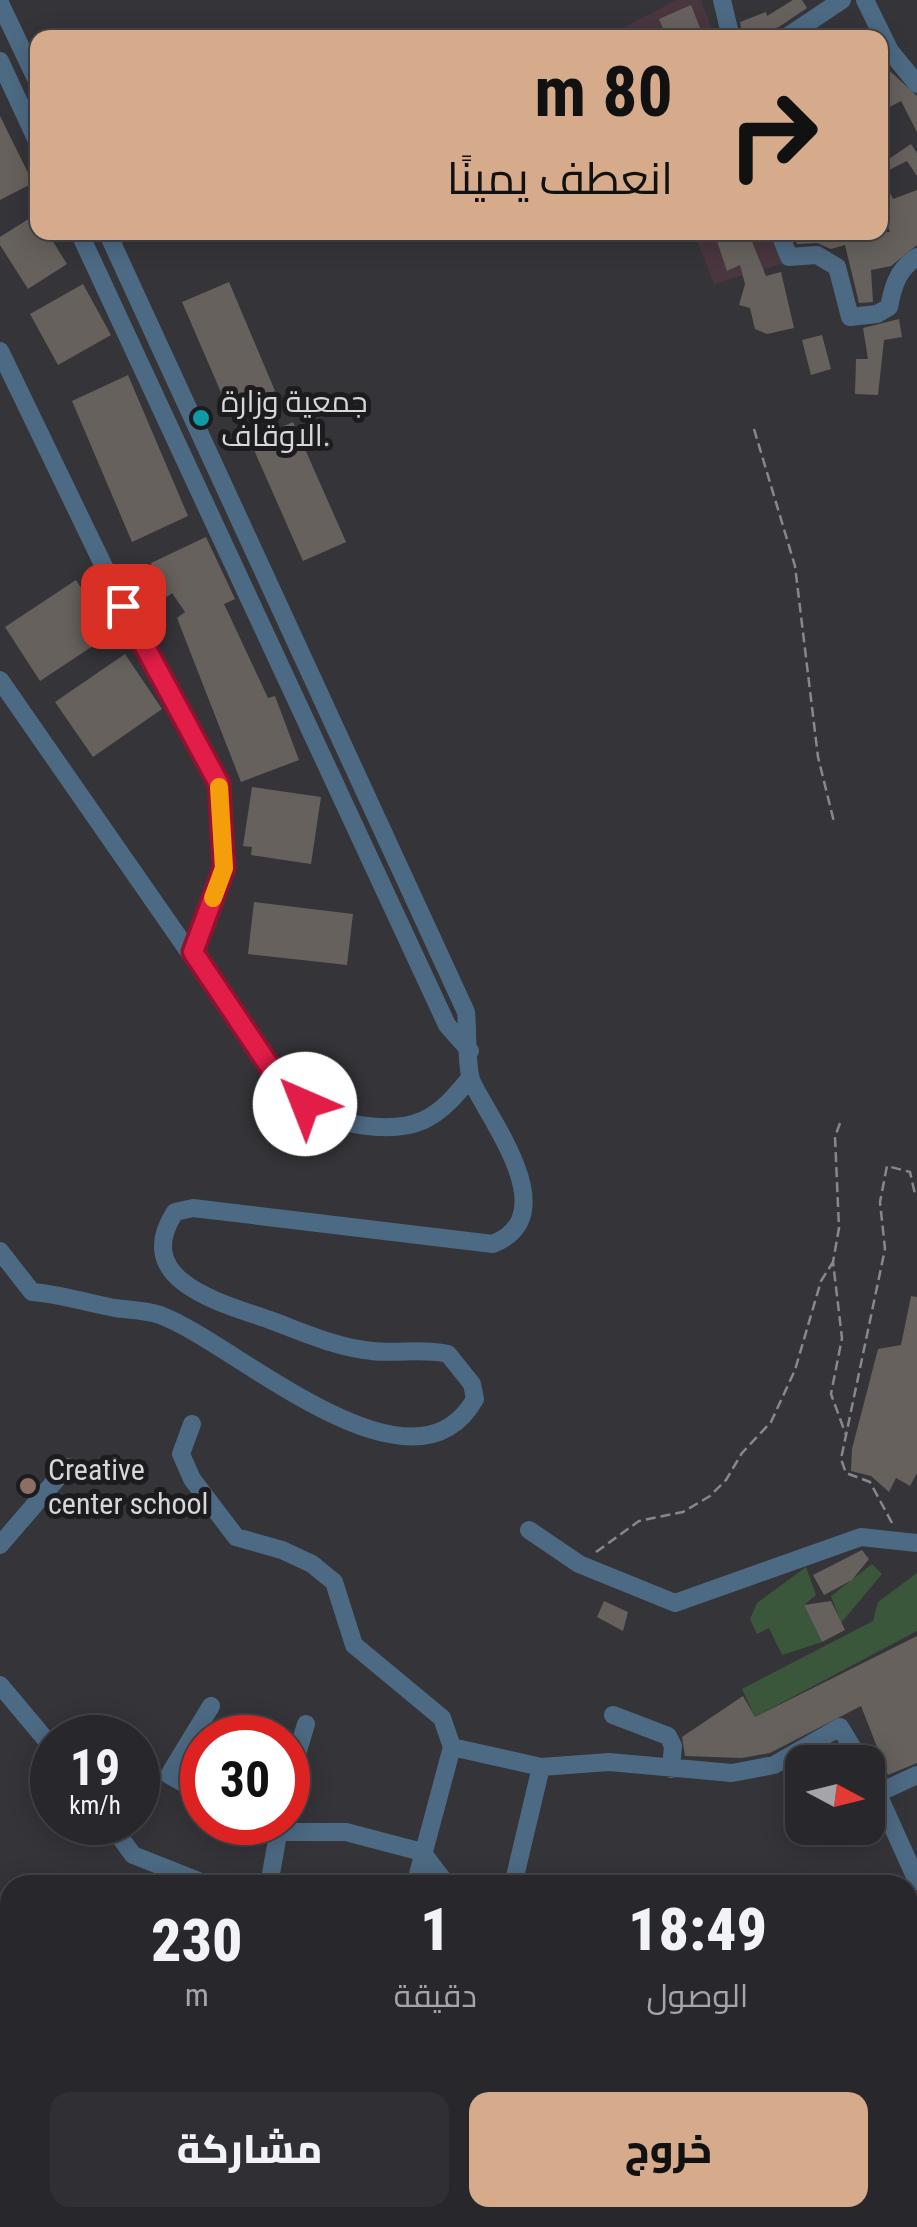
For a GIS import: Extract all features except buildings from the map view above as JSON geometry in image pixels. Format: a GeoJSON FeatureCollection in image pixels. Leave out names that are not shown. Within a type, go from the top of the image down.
{"type":"FeatureCollection","features":[{"type":"Feature","properties":{"kind":"street"},"geometry":{"type":"LineString","coordinates":[[722,0],[729,30]]}},
{"type":"Feature","properties":{"kind":"street"},"geometry":{"type":"LineString","coordinates":[[798,30],[842,0]]}},
{"type":"Feature","properties":{"kind":"street"},"geometry":{"type":"LineString","coordinates":[[865,0],[876,30]]}},
{"type":"Feature","properties":{"kind":"street"},"geometry":{"type":"LineString","coordinates":[[0,3],[30,67]]}},
{"type":"Feature","properties":{"kind":"street"},"geometry":{"type":"LineString","coordinates":[[888,57],[917,84]]}},
{"type":"Feature","properties":{"kind":"street"},"geometry":{"type":"LineString","coordinates":[[0,61],[30,126]]}},
{"type":"Feature","properties":{"kind":"street"},"geometry":{"type":"LineString","coordinates":[[83,240],[447,1025],[471,1051]]}},
{"type":"Feature","properties":{"kind":"street"},"geometry":{"type":"LineString","coordinates":[[0,1251],[32,1292],[160,1315],[373,1434],[434,1433],[464,1418],[475,1398],[472,1384],[448,1354],[342,1346],[206,1297],[184,1284],[162,1250],[166,1226],[175,1212],[193,1208],[493,1244],[513,1236],[522,1220],[523,1194],[501,1126],[470,1078],[466,1012],[111,240]]}},
{"type":"Feature","properties":{"kind":"street"},"geometry":{"type":"LineString","coordinates":[[783,240],[789,258],[816,255],[837,267],[844,301],[850,316],[856,318],[890,307],[894,284],[917,258]]}},
{"type":"Feature","properties":{"kind":"street"},"geometry":{"type":"LineString","coordinates":[[0,351],[123,606],[219,784],[224,868],[193,952]]}},
{"type":"Feature","properties":{"kind":"street"},"geometry":{"type":"LineString","coordinates":[[0,680],[272,1070],[305,1104],[342,1122],[393,1125],[423,1120],[451,1101],[470,1078]]}},
{"type":"Feature","properties":{"kind":"street"},"geometry":{"type":"LineString","coordinates":[[192,1424],[182,1454],[192,1478],[230,1531],[257,1547],[282,1550],[312,1564],[334,1582],[354,1645],[442,1718],[452,1746],[417,1875]]}},
{"type":"Feature","properties":{"kind":"street"},"geometry":{"type":"LineString","coordinates":[[2,1538],[67,1467]]}},
{"type":"Feature","properties":{"kind":"street"},"geometry":{"type":"LineString","coordinates":[[530,1530],[579,1564],[675,1604],[861,1537],[914,1542]]}},
{"type":"Feature","properties":{"kind":"street"},"geometry":{"type":"LineString","coordinates":[[0,1686],[30,1721]]}},
{"type":"Feature","properties":{"kind":"street"},"geometry":{"type":"LineString","coordinates":[[207,1715],[212,1706]]}},
{"type":"Feature","properties":{"kind":"street"},"geometry":{"type":"LineString","coordinates":[[613,1715],[668,1736],[672,1742],[670,1769]]}},
{"type":"Feature","properties":{"kind":"street"},"geometry":{"type":"LineString","coordinates":[[809,1745],[840,1727],[851,1745]]}},
{"type":"Feature","properties":{"kind":"street"},"geometry":{"type":"LineString","coordinates":[[452,1746],[541,1767],[609,1762],[732,1773],[774,1765],[785,1759]]}},
{"type":"Feature","properties":{"kind":"street"},"geometry":{"type":"LineString","coordinates":[[180,1759],[170,1775],[180,1780]]}},
{"type":"Feature","properties":{"kind":"street"},"geometry":{"type":"LineString","coordinates":[[515,1875],[541,1767]]}},
{"type":"Feature","properties":{"kind":"street"},"geometry":{"type":"LineString","coordinates":[[885,1790],[917,1774]]}},
{"type":"Feature","properties":{"kind":"street"},"geometry":{"type":"LineString","coordinates":[[885,1804],[915,1875]]}},
{"type":"Feature","properties":{"kind":"street"},"geometry":{"type":"LineString","coordinates":[[310,1829],[346,1832],[422,1852],[439,1875]]}},
{"type":"Feature","properties":{"kind":"street"},"geometry":{"type":"LineString","coordinates":[[126,1845],[133,1855],[184,1875]]}},
{"type":"Feature","properties":{"kind":"street"},"geometry":{"type":"LineString","coordinates":[[272,1875],[276,1845]]}},
{"type":"Feature","properties":{"kind":"path"},"geometry":{"type":"LineString","coordinates":[[754,428],[796,566],[818,758],[834,822]]}},
{"type":"Feature","properties":{"kind":"path"},"geometry":{"type":"LineString","coordinates":[[840,1123],[835,1137],[839,1228],[833,1262],[842,1338],[831,1394],[847,1437]]}},
{"type":"Feature","properties":{"kind":"path"},"geometry":{"type":"LineString","coordinates":[[914,1542],[886,1517],[870,1482],[846,1473],[841,1459],[858,1393],[865,1331],[885,1249],[880,1202],[887,1166],[910,1172],[915,1194]]}},
{"type":"Feature","properties":{"kind":"path"},"geometry":{"type":"LineString","coordinates":[[579,1564],[639,1521],[683,1512],[710,1496],[726,1480],[742,1453],[770,1422],[796,1370],[820,1280],[833,1262]]}},
{"type":"Feature","properties":{"kind":"shaded area"},"geometry":{"type":"Polygon","coordinates":[[[676,0],[701,0],[712,30],[620,30],[676,0]]]}},
{"type":"Feature","properties":{"kind":"shaded area"},"geometry":{"type":"Polygon","coordinates":[[[697,240],[774,240],[782,264],[714,284],[697,240]]]}},
{"type":"Feature","properties":{"kind":"green space"},"geometry":{"type":"Polygon","coordinates":[[[872,1564],[882,1574],[841,1623],[831,1596],[872,1564]]]}},
{"type":"Feature","properties":{"kind":"green space"},"geometry":{"type":"Polygon","coordinates":[[[806,1567],[816,1595],[804,1605],[822,1642],[782,1655],[769,1628],[757,1634],[750,1619],[757,1603],[806,1567]]]}},
{"type":"Feature","properties":{"kind":"green space"},"geometry":{"type":"Polygon","coordinates":[[[917,1573],[917,1631],[755,1717],[742,1689],[873,1621],[878,1602],[917,1573]]]}},
{"type":"Feature","properties":{"kind":"slow traffic"},"geometry":{"type":"LineString","coordinates":[[213,898],[224,868],[219,787]]}},
{"type":"Feature","properties":{"kind":"place","name":"جمعية وزارة الاوقاف."},"geometry":{"type":"Point","coordinates":[201,418]}},
{"type":"Feature","properties":{"kind":"place","name":"Creative center school"},"geometry":{"type":"Point","coordinates":[28,1486]}},
{"type":"Feature","properties":{"kind":"route"},"geometry":{"type":"LineString","coordinates":[[123,606],[219,784],[224,868],[193,952],[272,1070],[305,1104]]}}]}
